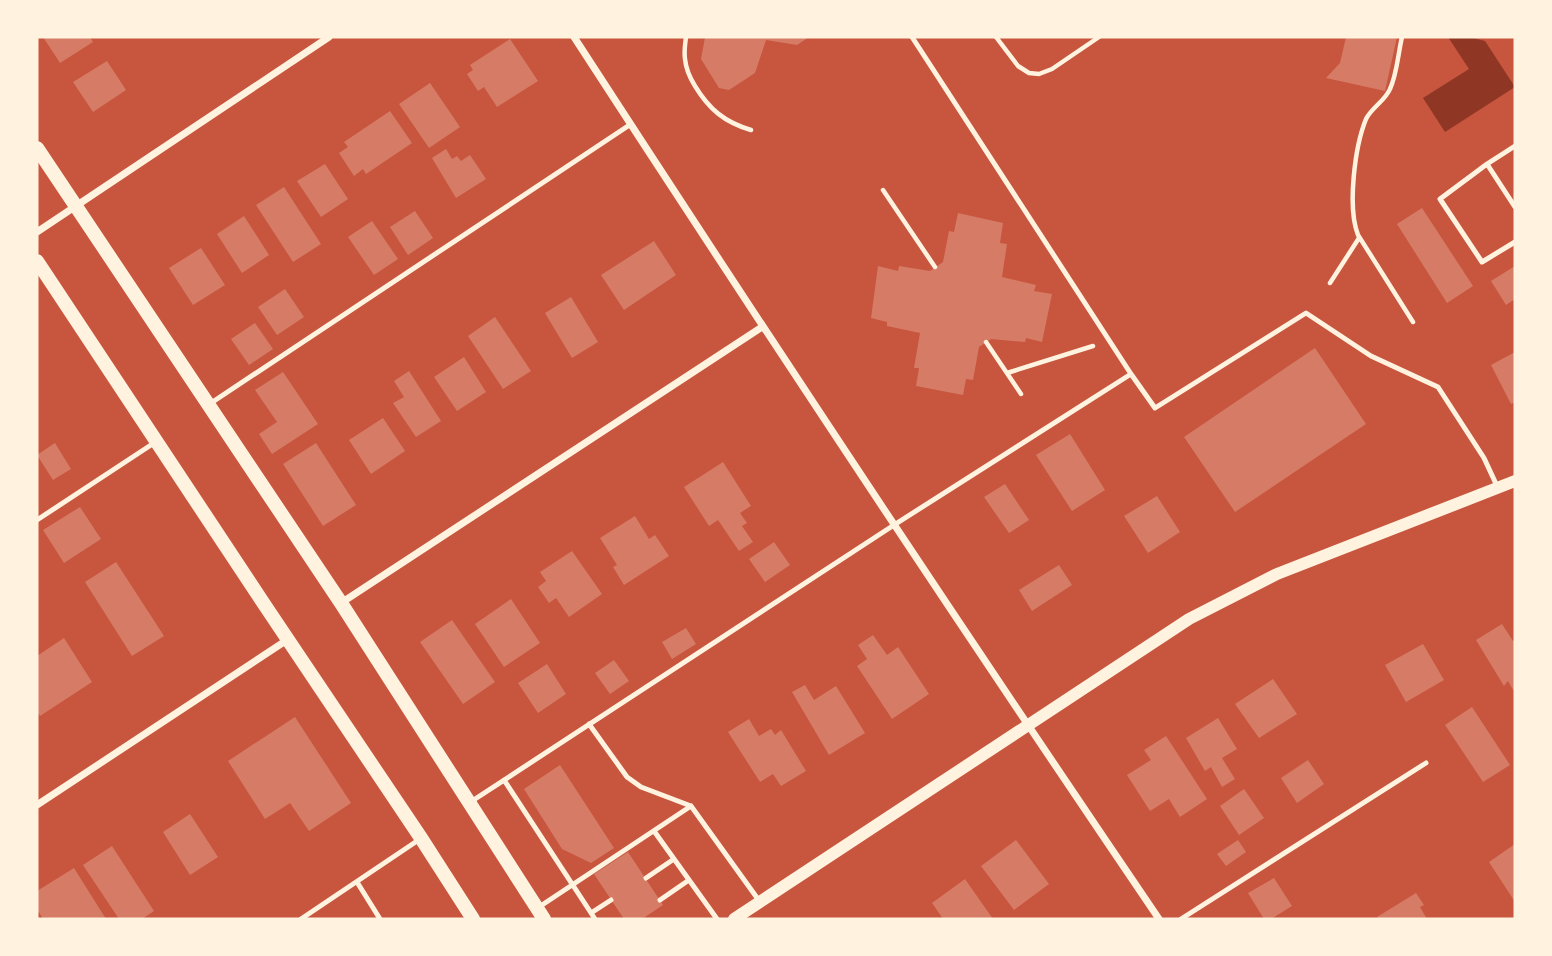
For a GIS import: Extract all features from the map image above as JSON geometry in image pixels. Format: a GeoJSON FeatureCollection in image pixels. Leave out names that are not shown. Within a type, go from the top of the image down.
{"type":"FeatureCollection","features":[{"type":"Feature","properties":{"kind":"main road"},"geometry":{"type":"LineString","coordinates":[[37,148],[341,603],[541,914]]}},
{"type":"Feature","properties":{"kind":"main road"},"geometry":{"type":"LineString","coordinates":[[37,261],[473,919]]}},
{"type":"Feature","properties":{"kind":"street"},"geometry":{"type":"LineString","coordinates":[[37,232],[329,37]]}},
{"type":"Feature","properties":{"kind":"street"},"geometry":{"type":"LineString","coordinates":[[575,37],[762,327],[1027,726],[1159,919]]}},
{"type":"Feature","properties":{"kind":"street"},"geometry":{"type":"LineString","coordinates":[[341,603],[762,327]]}},
{"type":"Feature","properties":{"kind":"street"},"geometry":{"type":"LineString","coordinates":[[734,919],[1189,619],[1277,574],[1497,488],[1514,485]]}},
{"type":"Feature","properties":{"kind":"street"},"geometry":{"type":"LineString","coordinates":[[37,805],[287,640]]}},
{"type":"Feature","properties":{"kind":"lane"},"geometry":{"type":"LineString","coordinates":[[912,37],[1155,408],[1306,313],[1371,356],[1438,387],[1483,458],[1497,488]]}},
{"type":"Feature","properties":{"kind":"lane"},"geometry":{"type":"LineString","coordinates":[[209,405],[631,124]]}},
{"type":"Feature","properties":{"kind":"lane"},"geometry":{"type":"LineString","coordinates":[[1515,146],[1440,199],[1482,262],[1515,242]]}},
{"type":"Feature","properties":{"kind":"lane"},"geometry":{"type":"LineString","coordinates":[[1487,164],[1515,207]]}},
{"type":"Feature","properties":{"kind":"lane"},"geometry":{"type":"LineString","coordinates":[[470,803],[894,525],[1131,374]]}},
{"type":"Feature","properties":{"kind":"lane"},"geometry":{"type":"LineString","coordinates":[[37,520],[156,442]]}},
{"type":"Feature","properties":{"kind":"lane"},"geometry":{"type":"LineString","coordinates":[[589,724],[627,777],[641,787],[691,806],[760,902]]}},
{"type":"Feature","properties":{"kind":"lane"},"geometry":{"type":"LineString","coordinates":[[1181,919],[1426,763]]}},
{"type":"Feature","properties":{"kind":"lane"},"geometry":{"type":"LineString","coordinates":[[504,780],[593,916],[611,900]]}},
{"type":"Feature","properties":{"kind":"lane"},"geometry":{"type":"LineString","coordinates":[[541,914],[572,884],[691,806]]}},
{"type":"Feature","properties":{"kind":"lane"},"geometry":{"type":"LineString","coordinates":[[654,831],[717,919]]}},
{"type":"Feature","properties":{"kind":"lane"},"geometry":{"type":"LineString","coordinates":[[301,919],[421,838]]}},
{"type":"Feature","properties":{"kind":"lane"},"geometry":{"type":"LineString","coordinates":[[646,878],[674,859]]}},
{"type":"Feature","properties":{"kind":"lane"},"geometry":{"type":"LineString","coordinates":[[660,900],[690,880]]}},
{"type":"Feature","properties":{"kind":"lane"},"geometry":{"type":"LineString","coordinates":[[357,882],[380,919]]}},
{"type":"Feature","properties":{"kind":"path"},"geometry":{"type":"LineString","coordinates":[[686,37],[686,65],[701,96],[722,118],[751,130]]}},
{"type":"Feature","properties":{"kind":"path"},"geometry":{"type":"LineString","coordinates":[[996,37],[1017,66],[1028,73],[1039,74],[1052,69],[1099,37]]}},
{"type":"Feature","properties":{"kind":"path"},"geometry":{"type":"LineString","coordinates":[[1402,37],[1392,84],[1366,120],[1357,153],[1352,198],[1359,238],[1413,322]]}},
{"type":"Feature","properties":{"kind":"path"},"geometry":{"type":"LineString","coordinates":[[883,190],[935,267]]}},
{"type":"Feature","properties":{"kind":"path"},"geometry":{"type":"LineString","coordinates":[[1330,283],[1359,238]]}},
{"type":"Feature","properties":{"kind":"path"},"geometry":{"type":"LineString","coordinates":[[986,342],[1021,394]]}},
{"type":"Feature","properties":{"kind":"path"},"geometry":{"type":"LineString","coordinates":[[1007,373],[1097,344]]}},
{"type":"Feature","properties":{"kind":"shaded area"},"geometry":{"type":"Polygon","coordinates":[[[1448,37],[1470,37],[1485,41],[1515,87],[1445,132],[1423,98],[1469,69],[1448,37]]]}},
{"type":"Feature","properties":{"kind":"building"},"geometry":{"type":"Polygon","coordinates":[[[43,37],[90,37],[93,42],[60,63],[43,37]]]}},
{"type":"Feature","properties":{"kind":"building"},"geometry":{"type":"Polygon","coordinates":[[[705,37],[809,37],[797,45],[766,40],[755,73],[729,90],[719,88],[701,59],[705,37]]]}},
{"type":"Feature","properties":{"kind":"building"},"geometry":{"type":"Polygon","coordinates":[[[1346,37],[1397,37],[1385,91],[1326,78],[1340,63],[1346,37]]]}},
{"type":"Feature","properties":{"kind":"building"},"geometry":{"type":"Polygon","coordinates":[[[510,39],[538,81],[497,107],[484,87],[478,91],[467,74],[473,70],[470,65],[510,39]]]}},
{"type":"Feature","properties":{"kind":"building"},"geometry":{"type":"Polygon","coordinates":[[[107,61],[126,90],[93,112],[73,82],[107,61]]]}},
{"type":"Feature","properties":{"kind":"building"},"geometry":{"type":"Polygon","coordinates":[[[430,83],[460,127],[429,148],[399,104],[430,83]]]}},
{"type":"Feature","properties":{"kind":"building"},"geometry":{"type":"Polygon","coordinates":[[[390,111],[412,143],[366,174],[363,169],[354,176],[339,153],[348,147],[344,142],[390,111]]]}},
{"type":"Feature","properties":{"kind":"building"},"geometry":{"type":"Polygon","coordinates":[[[446,149],[452,159],[457,156],[461,161],[470,155],[486,179],[456,198],[432,158],[446,149]]]}},
{"type":"Feature","properties":{"kind":"building"},"geometry":{"type":"Polygon","coordinates":[[[325,164],[348,199],[321,217],[297,181],[325,164]]]}},
{"type":"Feature","properties":{"kind":"building"},"geometry":{"type":"Polygon","coordinates":[[[284,187],[321,244],[293,262],[256,205],[284,187]]]}},
{"type":"Feature","properties":{"kind":"building"},"geometry":{"type":"Polygon","coordinates":[[[1422,208],[1473,286],[1447,303],[1397,224],[1422,208]]]}},
{"type":"Feature","properties":{"kind":"building"},"geometry":{"type":"Polygon","coordinates":[[[415,211],[433,238],[408,255],[390,227],[415,211]]]}},
{"type":"Feature","properties":{"kind":"building"},"geometry":{"type":"Polygon","coordinates":[[[958,213],[1003,223],[1000,243],[1007,244],[1002,277],[1036,285],[1034,291],[1052,294],[1042,342],[1026,338],[1025,342],[991,339],[979,347],[973,380],[966,379],[963,395],[916,386],[919,368],[914,368],[920,333],[887,326],[887,322],[871,318],[878,266],[898,271],[899,266],[930,271],[943,262],[949,231],[954,232],[958,213]]]}},
{"type":"Feature","properties":{"kind":"building"},"geometry":{"type":"Polygon","coordinates":[[[244,216],[269,255],[242,273],[217,234],[244,216]]]}},
{"type":"Feature","properties":{"kind":"building"},"geometry":{"type":"Polygon","coordinates":[[[372,221],[398,259],[374,275],[348,237],[372,221]]]}},
{"type":"Feature","properties":{"kind":"building"},"geometry":{"type":"Polygon","coordinates":[[[654,241],[676,275],[624,310],[601,275],[654,241]]]}},
{"type":"Feature","properties":{"kind":"building"},"geometry":{"type":"Polygon","coordinates":[[[201,248],[225,285],[193,305],[169,268],[201,248]]]}},
{"type":"Feature","properties":{"kind":"building"},"geometry":{"type":"Polygon","coordinates":[[[1515,266],[1515,299],[1506,305],[1491,281],[1515,266]]]}},
{"type":"Feature","properties":{"kind":"building"},"geometry":{"type":"Polygon","coordinates":[[[285,289],[304,317],[277,335],[258,307],[285,289]]]}},
{"type":"Feature","properties":{"kind":"building"},"geometry":{"type":"Polygon","coordinates":[[[571,297],[598,342],[572,358],[545,313],[571,297]]]}},
{"type":"Feature","properties":{"kind":"building"},"geometry":{"type":"Polygon","coordinates":[[[495,317],[531,371],[503,389],[468,336],[495,317]]]}},
{"type":"Feature","properties":{"kind":"building"},"geometry":{"type":"Polygon","coordinates":[[[255,323],[273,349],[249,365],[231,339],[255,323]]]}},
{"type":"Feature","properties":{"kind":"building"},"geometry":{"type":"Polygon","coordinates":[[[1315,348],[1366,424],[1235,512],[1184,437],[1315,348]]]}},
{"type":"Feature","properties":{"kind":"building"},"geometry":{"type":"Polygon","coordinates":[[[1515,352],[1515,402],[1511,404],[1491,365],[1515,352]]]}},
{"type":"Feature","properties":{"kind":"building"},"geometry":{"type":"Polygon","coordinates":[[[464,357],[486,392],[457,411],[434,377],[464,357]]]}},
{"type":"Feature","properties":{"kind":"building"},"geometry":{"type":"Polygon","coordinates":[[[409,371],[441,421],[416,437],[393,403],[404,397],[394,381],[409,371]]]}},
{"type":"Feature","properties":{"kind":"building"},"geometry":{"type":"Polygon","coordinates":[[[283,372],[318,424],[272,454],[259,434],[277,422],[255,390],[283,372]]]}},
{"type":"Feature","properties":{"kind":"building"},"geometry":{"type":"Polygon","coordinates":[[[383,418],[405,451],[371,474],[349,440],[383,418]]]}},
{"type":"Feature","properties":{"kind":"building"},"geometry":{"type":"Polygon","coordinates":[[[1070,434],[1105,490],[1072,511],[1036,455],[1070,434]]]}},
{"type":"Feature","properties":{"kind":"building"},"geometry":{"type":"Polygon","coordinates":[[[55,443],[71,469],[53,480],[37,455],[55,443]]]}},
{"type":"Feature","properties":{"kind":"building"},"geometry":{"type":"Polygon","coordinates":[[[316,443],[356,505],[323,526],[283,464],[316,443]]]}},
{"type":"Feature","properties":{"kind":"building"},"geometry":{"type":"Polygon","coordinates":[[[723,462],[751,506],[740,513],[747,523],[742,526],[753,542],[739,551],[718,520],[709,526],[684,487],[723,462]]]}},
{"type":"Feature","properties":{"kind":"building"},"geometry":{"type":"Polygon","coordinates":[[[1005,484],[1029,520],[1009,533],[984,497],[1005,484]]]}},
{"type":"Feature","properties":{"kind":"building"},"geometry":{"type":"Polygon","coordinates":[[[1157,496],[1180,532],[1148,553],[1124,516],[1157,496]]]}},
{"type":"Feature","properties":{"kind":"building"},"geometry":{"type":"Polygon","coordinates":[[[80,507],[101,539],[64,563],[43,530],[80,507]]]}},
{"type":"Feature","properties":{"kind":"building"},"geometry":{"type":"Polygon","coordinates":[[[635,516],[649,539],[655,535],[669,556],[624,585],[613,567],[617,565],[600,538],[635,516]]]}},
{"type":"Feature","properties":{"kind":"building"},"geometry":{"type":"Polygon","coordinates":[[[774,542],[790,565],[765,582],[749,559],[774,542]]]}},
{"type":"Feature","properties":{"kind":"building"},"geometry":{"type":"Polygon","coordinates":[[[572,551],[602,594],[569,617],[556,598],[549,603],[538,587],[546,581],[540,572],[572,551]]]}},
{"type":"Feature","properties":{"kind":"building"},"geometry":{"type":"Polygon","coordinates":[[[116,562],[164,636],[132,656],[85,582],[116,562]]]}},
{"type":"Feature","properties":{"kind":"building"},"geometry":{"type":"Polygon","coordinates":[[[1059,565],[1072,585],[1032,611],[1019,590],[1059,565]]]}},
{"type":"Feature","properties":{"kind":"building"},"geometry":{"type":"Polygon","coordinates":[[[511,599],[540,643],[504,667],[475,624],[511,599]]]}},
{"type":"Feature","properties":{"kind":"building"},"geometry":{"type":"Polygon","coordinates":[[[452,620],[495,682],[463,704],[420,642],[452,620]]]}},
{"type":"Feature","properties":{"kind":"building"},"geometry":{"type":"Polygon","coordinates":[[[1502,624],[1513,641],[1515,640],[1515,693],[1508,681],[1504,686],[1476,640],[1502,624]]]}},
{"type":"Feature","properties":{"kind":"building"},"geometry":{"type":"Polygon","coordinates":[[[686,628],[696,644],[672,659],[662,642],[686,628]]]}},
{"type":"Feature","properties":{"kind":"building"},"geometry":{"type":"Polygon","coordinates":[[[873,635],[887,655],[898,647],[929,694],[892,719],[857,666],[867,659],[858,645],[873,635]]]}},
{"type":"Feature","properties":{"kind":"building"},"geometry":{"type":"Polygon","coordinates":[[[64,638],[92,682],[40,716],[37,711],[37,656],[64,638]]]}},
{"type":"Feature","properties":{"kind":"building"},"geometry":{"type":"Polygon","coordinates":[[[1423,644],[1444,680],[1406,702],[1385,665],[1423,644]]]}},
{"type":"Feature","properties":{"kind":"building"},"geometry":{"type":"Polygon","coordinates":[[[614,660],[629,681],[610,694],[595,673],[614,660]]]}},
{"type":"Feature","properties":{"kind":"building"},"geometry":{"type":"Polygon","coordinates":[[[547,664],[566,694],[538,713],[518,683],[547,664]]]}},
{"type":"Feature","properties":{"kind":"building"},"geometry":{"type":"Polygon","coordinates":[[[1273,679],[1297,714],[1259,738],[1235,704],[1273,679]]]}},
{"type":"Feature","properties":{"kind":"building"},"geometry":{"type":"Polygon","coordinates":[[[805,685],[814,700],[836,686],[865,733],[829,755],[792,692],[805,685]]]}},
{"type":"Feature","properties":{"kind":"building"},"geometry":{"type":"Polygon","coordinates":[[[1472,707],[1510,765],[1483,782],[1445,725],[1472,707]]]}},
{"type":"Feature","properties":{"kind":"building"},"geometry":{"type":"Polygon","coordinates":[[[295,717],[351,803],[309,831],[290,803],[265,819],[228,761],[295,717]]]}},
{"type":"Feature","properties":{"kind":"building"},"geometry":{"type":"Polygon","coordinates":[[[1218,718],[1237,749],[1222,758],[1235,779],[1222,787],[1211,767],[1205,771],[1186,738],[1218,718]]]}},
{"type":"Feature","properties":{"kind":"building"},"geometry":{"type":"Polygon","coordinates":[[[749,719],[759,736],[771,729],[775,735],[781,730],[806,771],[781,786],[773,774],[760,782],[728,732],[749,719]]]}},
{"type":"Feature","properties":{"kind":"building"},"geometry":{"type":"Polygon","coordinates":[[[1166,736],[1207,799],[1180,817],[1169,799],[1150,811],[1127,775],[1151,760],[1144,750],[1166,736]]]}},
{"type":"Feature","properties":{"kind":"building"},"geometry":{"type":"Polygon","coordinates":[[[1308,760],[1324,784],[1297,803],[1281,778],[1308,760]]]}},
{"type":"Feature","properties":{"kind":"building"},"geometry":{"type":"Polygon","coordinates":[[[560,765],[614,848],[591,863],[562,849],[524,789],[560,765]]]}},
{"type":"Feature","properties":{"kind":"building"},"geometry":{"type":"Polygon","coordinates":[[[1244,789],[1264,818],[1239,835],[1220,806],[1244,789]]]}},
{"type":"Feature","properties":{"kind":"building"},"geometry":{"type":"Polygon","coordinates":[[[190,814],[218,857],[190,875],[163,832],[190,814]]]}},
{"type":"Feature","properties":{"kind":"building"},"geometry":{"type":"Polygon","coordinates":[[[1016,840],[1049,884],[1014,910],[981,866],[1016,840]]]}},
{"type":"Feature","properties":{"kind":"building"},"geometry":{"type":"Polygon","coordinates":[[[1238,840],[1246,852],[1226,866],[1217,854],[1238,840]]]}},
{"type":"Feature","properties":{"kind":"building"},"geometry":{"type":"Polygon","coordinates":[[[1515,844],[1515,902],[1489,862],[1515,844]]]}},
{"type":"Feature","properties":{"kind":"building"},"geometry":{"type":"Polygon","coordinates":[[[112,846],[154,911],[142,919],[119,919],[83,865],[112,846]]]}},
{"type":"Feature","properties":{"kind":"building"},"geometry":{"type":"Polygon","coordinates":[[[628,852],[663,905],[642,919],[624,919],[594,874],[628,852]]]}},
{"type":"Feature","properties":{"kind":"building"},"geometry":{"type":"Polygon","coordinates":[[[74,868],[106,919],[43,919],[37,909],[37,891],[74,868]]]}},
{"type":"Feature","properties":{"kind":"building"},"geometry":{"type":"Polygon","coordinates":[[[1274,878],[1292,906],[1271,919],[1264,919],[1248,893],[1274,878]]]}},
{"type":"Feature","properties":{"kind":"building"},"geometry":{"type":"Polygon","coordinates":[[[965,879],[993,919],[943,919],[932,903],[965,879]]]}},
{"type":"Feature","properties":{"kind":"building"},"geometry":{"type":"Polygon","coordinates":[[[1416,893],[1424,905],[1420,907],[1427,919],[1377,917],[1416,893]]]}}]}
